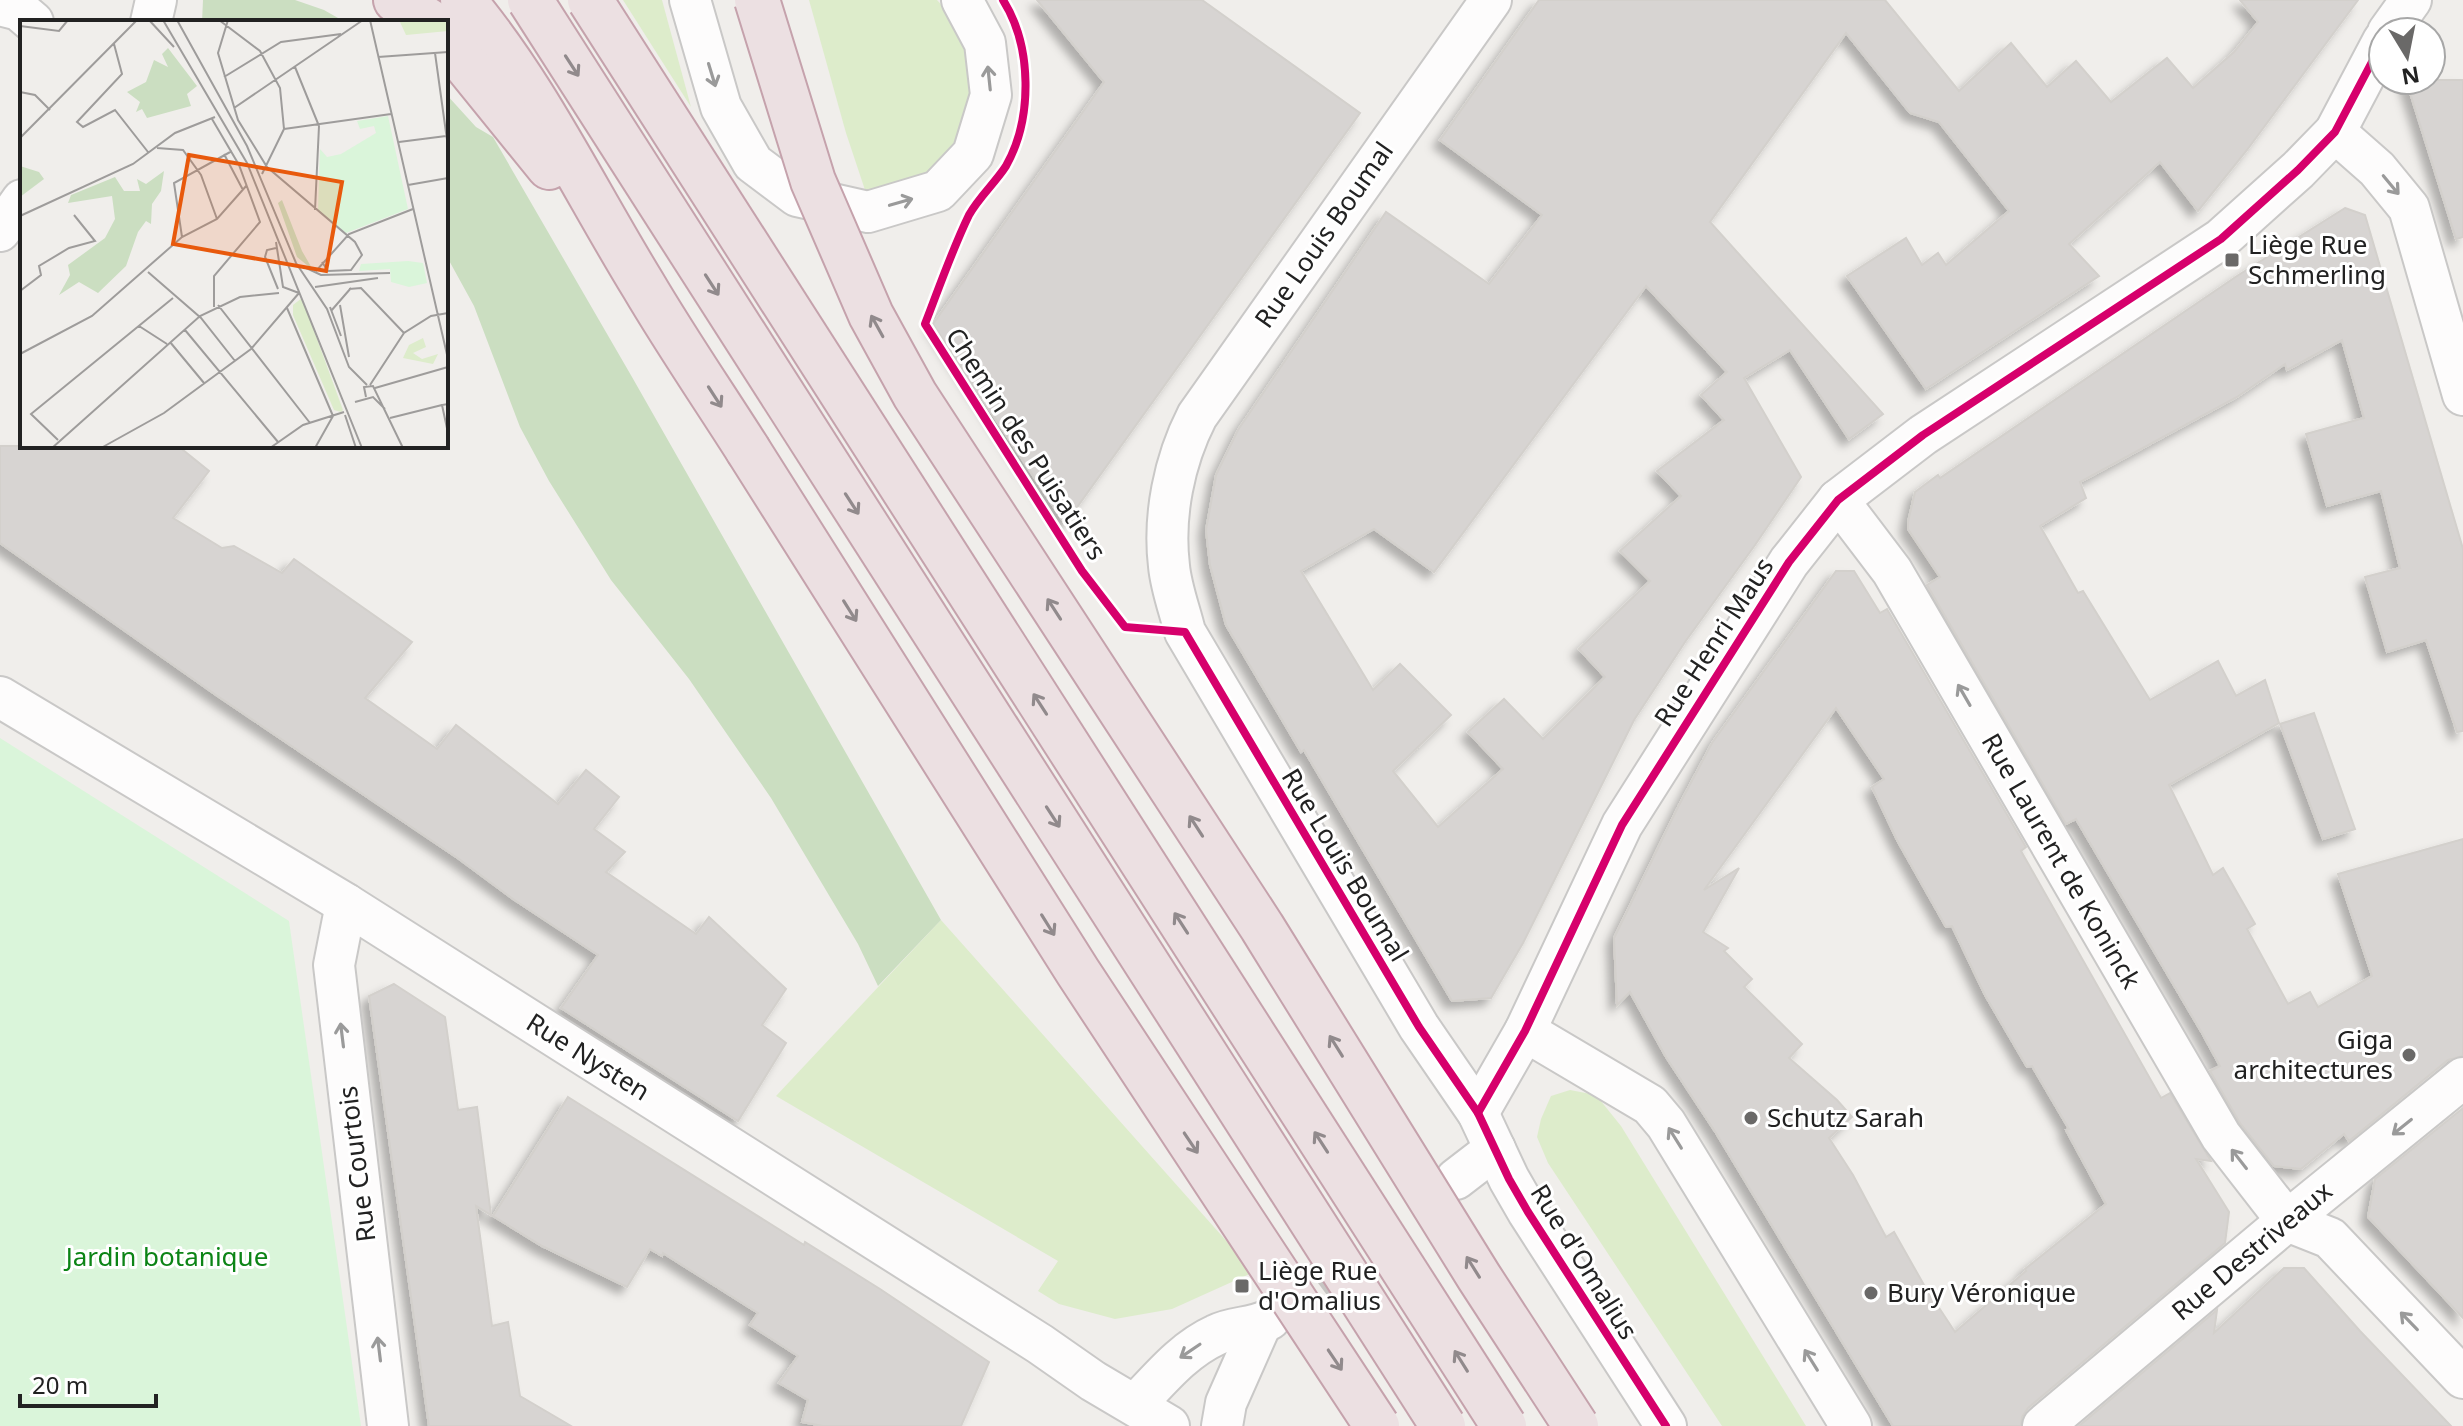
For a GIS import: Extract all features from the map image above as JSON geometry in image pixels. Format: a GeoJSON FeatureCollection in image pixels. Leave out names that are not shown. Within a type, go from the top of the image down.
{"type":"FeatureCollection","features":[{"type":"Feature","properties":{"kind":"highway"},"geometry":{"type":"LineString","coordinates":[[396,0],[427,20]]}},
{"type":"Feature","properties":{"kind":"highway"},"geometry":{"type":"LineString","coordinates":[[463,0],[487,29],[550,122],[642,285],[1078,972],[1377,1426]]}},
{"type":"Feature","properties":{"kind":"highway"},"geometry":{"type":"LineString","coordinates":[[530,0],[1443,1426]]}},
{"type":"Feature","properties":{"kind":"highway"},"geometry":{"type":"LineString","coordinates":[[590,0],[1504,1426]]}},
{"type":"Feature","properties":{"kind":"highway"},"geometry":{"type":"LineString","coordinates":[[757,0],[813,181],[871,315],[915,395],[1262,927],[1479,1277],[1576,1426]]}},
{"type":"Feature","properties":{"kind":"highway"},"geometry":{"type":"LineString","coordinates":[[448,42],[642,285]]}},
{"type":"Feature","properties":{"kind":"street"},"geometry":{"type":"LineString","coordinates":[[151,20],[156,0]]}},
{"type":"Feature","properties":{"kind":"street"},"geometry":{"type":"LineString","coordinates":[[690,0],[721,107],[753,163],[797,196],[868,212],[938,191],[973,154],[991,95],[985,43],[962,0]]}},
{"type":"Feature","properties":{"kind":"street","name":"Rue Louis Boumal"},"geometry":{"type":"LineString","coordinates":[[1478,1113],[1419,1027],[1185,632],[1169,568],[1168,519],[1185,441],[1197,416],[1491,0]]}},
{"type":"Feature","properties":{"kind":"street"},"geometry":{"type":"LineString","coordinates":[[0,5],[19,10],[31,20]]}},
{"type":"Feature","properties":{"kind":"street","name":"Rue Henri Maus"},"geometry":{"type":"LineString","coordinates":[[1478,1113],[1525,1031],[1622,825],[1789,562],[1838,500],[1923,435],[2221,239],[2335,132],[2367,71]]}},
{"type":"Feature","properties":{"kind":"street"},"geometry":{"type":"LineString","coordinates":[[2335,132],[2377,169],[2409,208],[2463,395]]}},
{"type":"Feature","properties":{"kind":"street"},"geometry":{"type":"LineString","coordinates":[[0,231],[20,203]]}},
{"type":"Feature","properties":{"kind":"street","name":"Rue Laurent de Koninck"},"geometry":{"type":"LineString","coordinates":[[1838,500],[1892,571],[2221,1136],[2287,1221]]}},
{"type":"Feature","properties":{"kind":"street","name":"Rue Nysten"},"geometry":{"type":"LineString","coordinates":[[0,697],[346,904],[1026,1335],[1093,1381],[1169,1426]]}},
{"type":"Feature","properties":{"kind":"street","name":"Rue Courtois"},"geometry":{"type":"LineString","coordinates":[[346,904],[334,965],[388,1426]]}},
{"type":"Feature","properties":{"kind":"street"},"geometry":{"type":"LineString","coordinates":[[1525,1031],[1650,1105],[1666,1124],[1851,1426]]}},
{"type":"Feature","properties":{"kind":"street","name":"Rue Destriveaux"},"geometry":{"type":"LineString","coordinates":[[2043,1426],[2463,1078]]}},
{"type":"Feature","properties":{"kind":"street","name":"Rue d'Omalius"},"geometry":{"type":"LineString","coordinates":[[1478,1113],[1528,1212],[1666,1426]]}},
{"type":"Feature","properties":{"kind":"street"},"geometry":{"type":"LineString","coordinates":[[1456,1179],[1495,1149]]}},
{"type":"Feature","properties":{"kind":"street"},"geometry":{"type":"LineString","coordinates":[[2287,1221],[2330,1238],[2463,1378]]}},
{"type":"Feature","properties":{"kind":"street"},"geometry":{"type":"LineString","coordinates":[[1135,1405],[1180,1358],[1217,1334],[1265,1322],[1226,1403],[1222,1426]]}},
{"type":"Feature","properties":{"kind":"green space"},"geometry":{"type":"Polygon","coordinates":[[[203,0],[295,0],[342,20],[202,20],[203,0]]]}},
{"type":"Feature","properties":{"kind":"green space"},"geometry":{"type":"Polygon","coordinates":[[[623,0],[662,0],[691,107],[623,0]]]}},
{"type":"Feature","properties":{"kind":"green space"},"geometry":{"type":"Polygon","coordinates":[[[809,0],[937,0],[963,29],[973,89],[965,124],[949,151],[929,172],[896,188],[866,193],[809,0]]]}},
{"type":"Feature","properties":{"kind":"green space"},"geometry":{"type":"Polygon","coordinates":[[[448,96],[476,127],[493,137],[941,920],[878,986],[858,944],[771,798],[689,679],[611,580],[549,481],[520,427],[474,306],[448,259],[448,96]]]}},
{"type":"Feature","properties":{"kind":"green space","name":"Jardin botanique"},"geometry":{"type":"Polygon","coordinates":[[[0,738],[289,921],[361,1426],[0,1426],[0,738]]]}},
{"type":"Feature","properties":{"kind":"green space"},"geometry":{"type":"Polygon","coordinates":[[[941,920],[1254,1272],[1172,1309],[1115,1319],[1059,1304],[1038,1291],[1058,1261],[776,1096],[941,920]]]}},
{"type":"Feature","properties":{"kind":"green space"},"geometry":{"type":"Polygon","coordinates":[[[1570,1090],[1596,1095],[1621,1126],[1806,1426],[1722,1426],[1548,1163],[1537,1137],[1541,1119],[1551,1096],[1570,1090]]]}},
{"type":"Feature","properties":{"kind":"building"},"geometry":{"type":"Polygon","coordinates":[[[1037,0],[1202,0],[1360,113],[1065,524],[933,324],[1104,82],[1037,0]]]}},
{"type":"Feature","properties":{"kind":"building"},"geometry":{"type":"Polygon","coordinates":[[[1539,0],[1885,0],[1959,91],[2011,43],[2047,87],[2076,61],[2111,102],[2167,58],[2193,88],[2234,52],[2258,22],[2240,0],[2358,0],[2198,211],[2160,162],[2069,244],[2099,276],[1926,389],[1847,276],[1906,238],[1922,265],[1938,253],[1946,265],[2009,211],[1939,122],[1910,113],[1846,33],[1710,222],[1883,414],[1849,439],[1790,350],[1744,378],[1801,477],[1634,720],[1523,943],[1491,998],[1452,1001],[1304,750],[1301,752],[1226,625],[1210,565],[1206,530],[1216,475],[1238,430],[1386,212],[1489,284],[1542,215],[1440,140],[1539,0]],[[1646,286],[1434,572],[1374,529],[1301,571],[1373,690],[1400,664],[1451,715],[1393,771],[1438,827],[1503,769],[1468,732],[1504,699],[1543,739],[1605,677],[1579,649],[1650,581],[1620,551],[1681,496],[1657,471],[1724,420],[1701,395],[1727,372],[1646,286]]]}},
{"type":"Feature","properties":{"kind":"building"},"geometry":{"type":"Polygon","coordinates":[[[2447,80],[2463,80],[2463,237],[2456,239],[2411,96],[2447,96],[2447,80]]]}},
{"type":"Feature","properties":{"kind":"building"},"geometry":{"type":"Polygon","coordinates":[[[2345,208],[2365,215],[2463,549],[2463,731],[2457,732],[2426,640],[2387,652],[2365,577],[2400,568],[2381,491],[2327,506],[2306,434],[2364,418],[2342,340],[2287,370],[2285,364],[2237,397],[2080,482],[2086,498],[2040,526],[2078,593],[2083,591],[2150,700],[2218,661],[2236,696],[2265,680],[2279,723],[2169,785],[2213,875],[2223,868],[2255,924],[2247,929],[2288,1004],[2310,992],[2318,1007],[2372,976],[2338,874],[2463,839],[2463,1056],[2448,1060],[2349,1141],[2344,1134],[2301,1169],[2274,1166],[2240,1123],[2210,1071],[2220,1066],[2202,1033],[2076,819],[2066,824],[1927,585],[1940,577],[1908,529],[1908,522],[1915,492],[1938,475],[1940,478],[2237,276],[2345,208]]]}},
{"type":"Feature","properties":{"kind":"building"},"geometry":{"type":"Polygon","coordinates":[[[0,446],[180,448],[209,471],[173,518],[222,548],[234,546],[282,573],[294,559],[412,642],[365,698],[437,749],[456,725],[558,804],[586,770],[619,797],[594,829],[625,852],[606,872],[696,934],[709,917],[786,989],[762,1025],[786,1043],[738,1121],[561,1008],[598,955],[216,695],[0,543],[0,446]]]}},
{"type":"Feature","properties":{"kind":"building"},"geometry":{"type":"Polygon","coordinates":[[[1836,571],[1854,571],[1880,613],[1887,609],[2026,847],[2021,851],[2161,1098],[2170,1093],[2211,1161],[2196,1159],[2229,1212],[2225,1243],[2028,1408],[2021,1426],[1893,1426],[1716,1133],[1666,1057],[1630,992],[1617,1005],[1614,938],[1712,743],[1836,571]],[[1836,708],[1704,890],[1739,868],[1703,932],[1728,948],[1724,951],[1752,979],[1744,987],[1802,1044],[1789,1058],[1852,1117],[1829,1138],[1886,1237],[1894,1232],[1955,1332],[2025,1269],[2106,1204],[2066,1130],[2069,1129],[2032,1066],[2027,1067],[1985,995],[1952,926],[1946,927],[1897,840],[1872,787],[1884,779],[1836,708]]]}},
{"type":"Feature","properties":{"kind":"building"},"geometry":{"type":"Polygon","coordinates":[[[2314,713],[2355,829],[2323,839],[2280,724],[2314,713]]]}},
{"type":"Feature","properties":{"kind":"building"},"geometry":{"type":"Polygon","coordinates":[[[394,984],[445,1017],[458,1110],[477,1107],[491,1215],[476,1206],[492,1326],[508,1322],[520,1396],[571,1426],[429,1426],[369,996],[394,984]]]}},
{"type":"Feature","properties":{"kind":"building"},"geometry":{"type":"Polygon","coordinates":[[[568,1097],[880,1289],[989,1362],[961,1426],[823,1426],[802,1422],[808,1400],[779,1383],[798,1356],[750,1325],[758,1313],[663,1253],[662,1256],[650,1249],[627,1287],[542,1246],[493,1216],[568,1097]]]}},
{"type":"Feature","properties":{"kind":"building"},"geometry":{"type":"Polygon","coordinates":[[[2463,1108],[2463,1318],[2368,1217],[2375,1179],[2463,1108]]]}},
{"type":"Feature","properties":{"kind":"building"},"geometry":{"type":"Polygon","coordinates":[[[2284,1268],[2304,1268],[2451,1426],[2079,1426],[2217,1310],[2214,1333],[2284,1268]]]}},
{"type":"Feature","properties":{"kind":"tunnel"},"geometry":{"type":"LineString","coordinates":[[1270,1319],[1456,1179]]}},
{"type":"Feature","properties":{"kind":"cycle path","name":"Chemin des Puisatiers"},"geometry":{"type":"LineString","coordinates":[[1003,0],[1013,18],[1024,60],[1025,105],[1021,126],[1006,166],[969,215],[925,324],[1082,571],[1125,627],[1185,632],[1419,1027],[1478,1113],[1528,1212],[1666,1426]]}},
{"type":"Feature","properties":{"kind":"cycle path"},"geometry":{"type":"LineString","coordinates":[[1478,1113],[1525,1031],[1622,825],[1789,562],[1838,500],[1923,435],[2221,239],[2335,132],[2367,71]]}},
{"type":"Feature","properties":{"kind":"place","name":"Liège Rue Schmerling"},"geometry":{"type":"Point","coordinates":[2232,260]}},
{"type":"Feature","properties":{"kind":"place","name":"Giga architectures"},"geometry":{"type":"Point","coordinates":[2409,1055]}},
{"type":"Feature","properties":{"kind":"place","name":"Schutz Sarah"},"geometry":{"type":"Point","coordinates":[1751,1118]}},
{"type":"Feature","properties":{"kind":"place","name":"Liège Rue d'Omalius"},"geometry":{"type":"Point","coordinates":[1242,1286]}},
{"type":"Feature","properties":{"kind":"place","name":"Bury Véronique"},"geometry":{"type":"Point","coordinates":[1871,1293]}}]}
